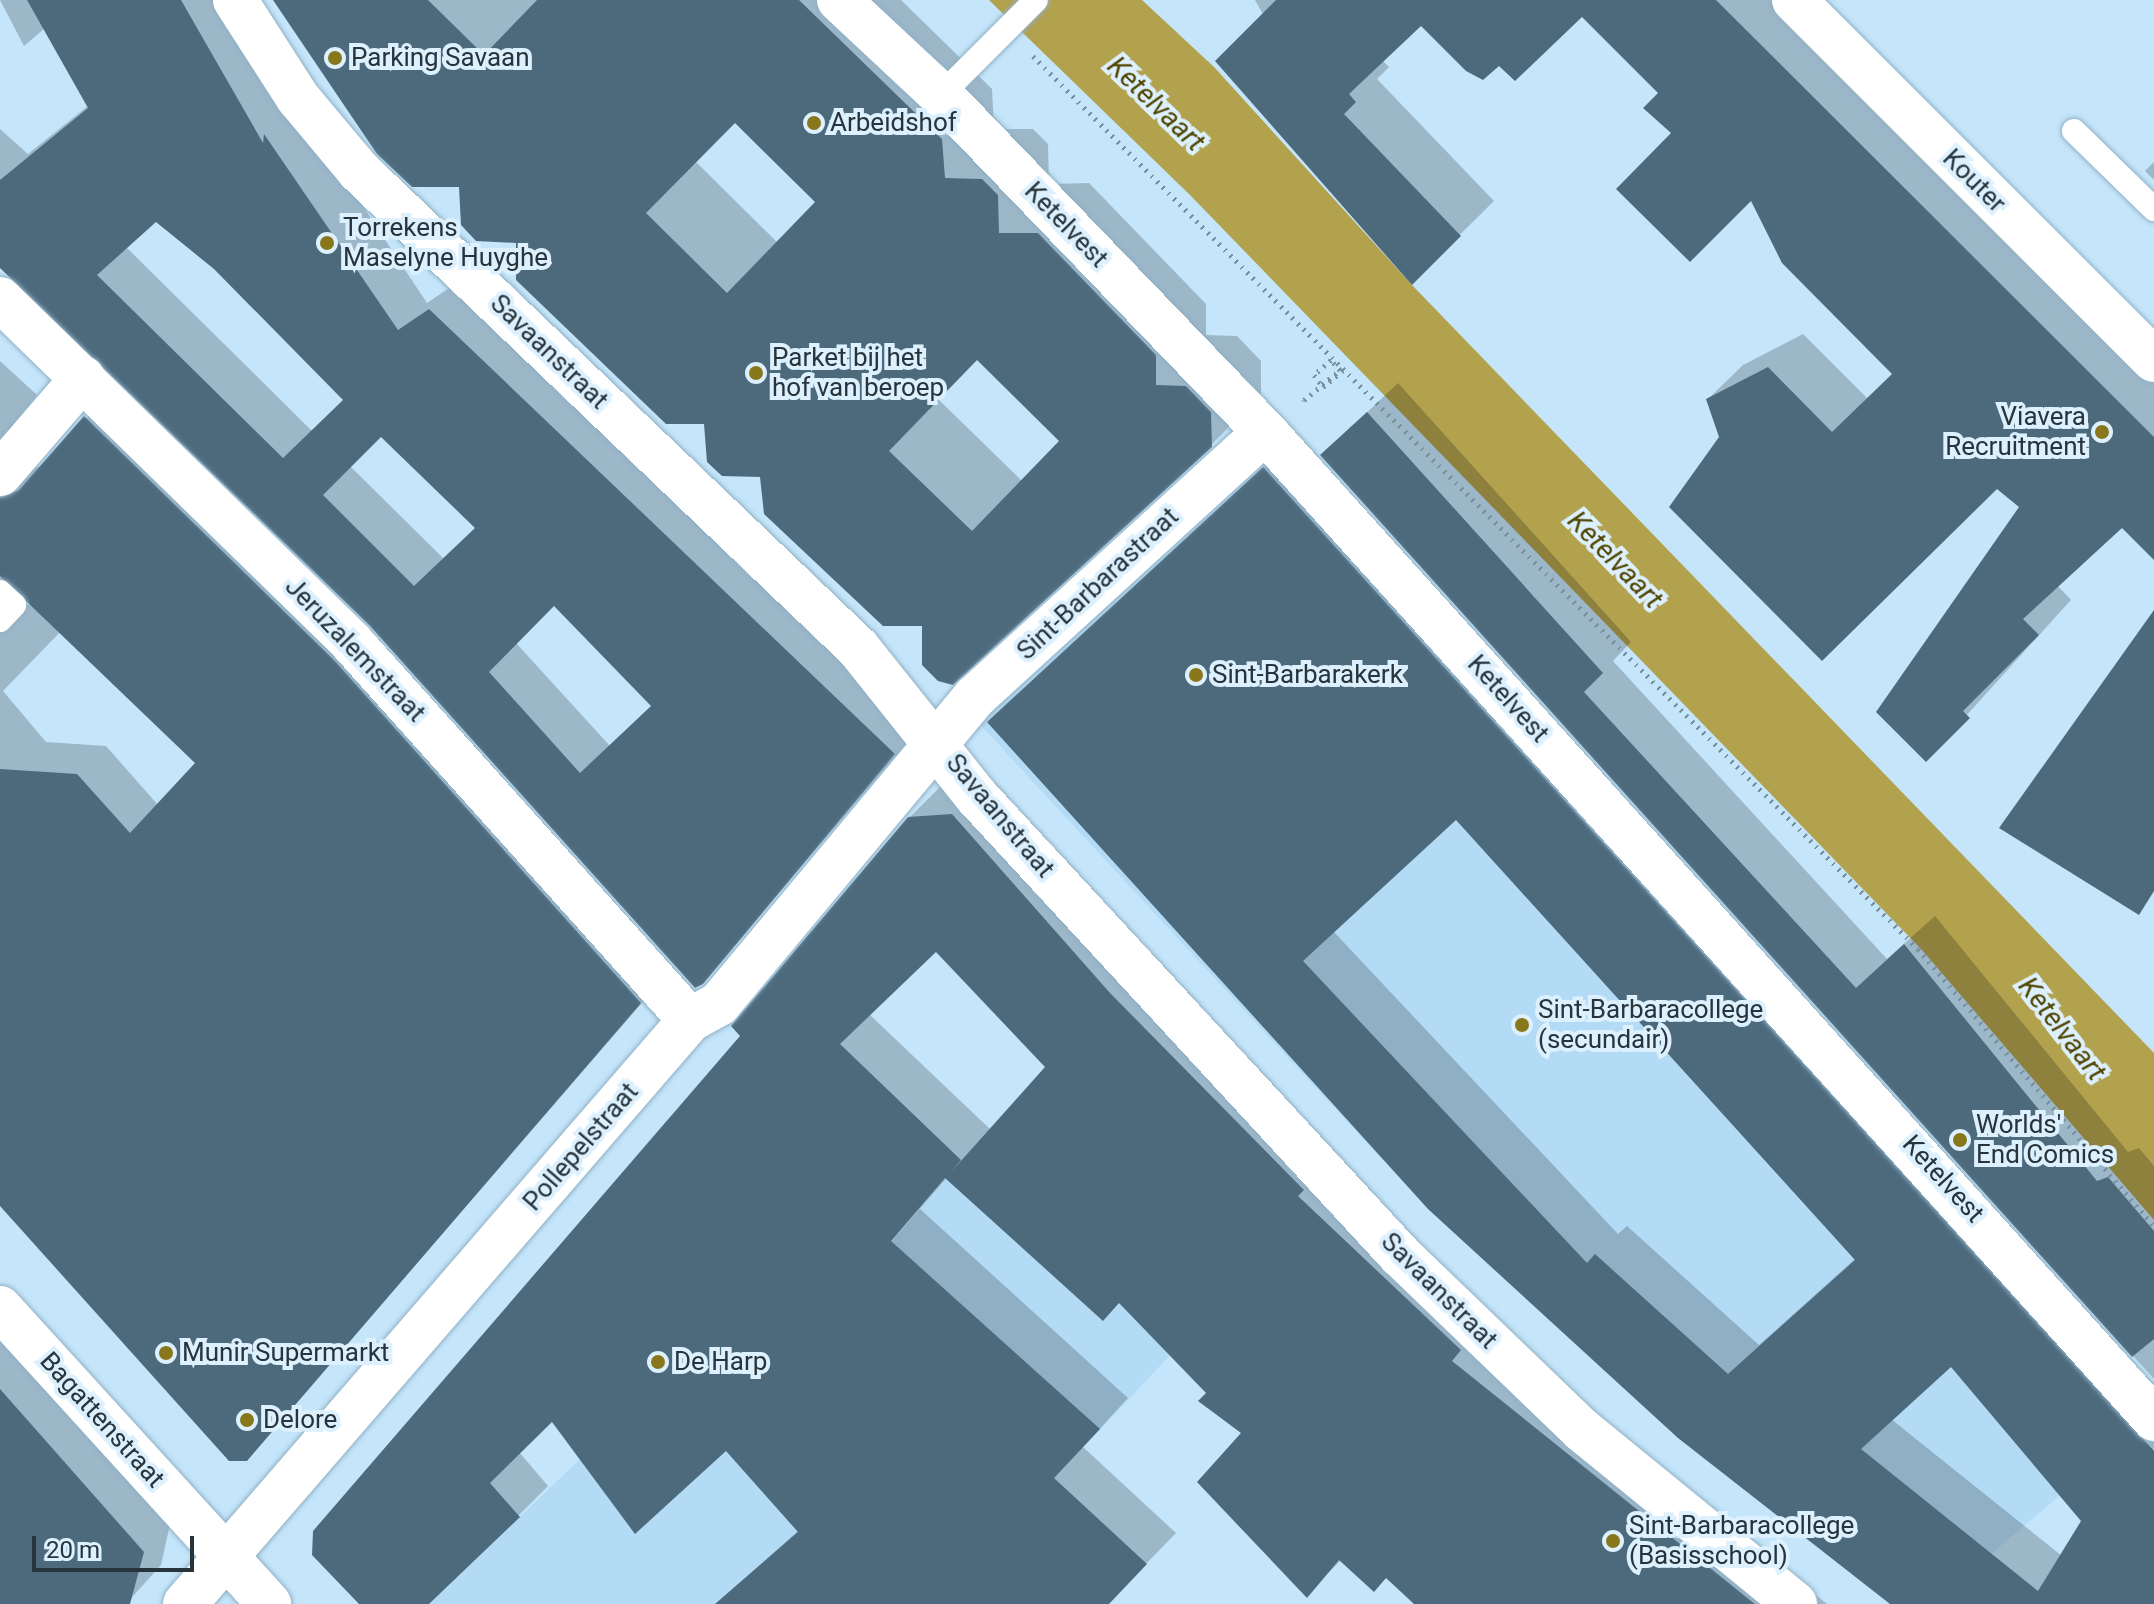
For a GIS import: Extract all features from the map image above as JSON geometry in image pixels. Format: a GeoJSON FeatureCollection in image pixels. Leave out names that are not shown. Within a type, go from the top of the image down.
{"type":"FeatureCollection","features":[{"type":"Feature","properties":{"kind":"street","name":"Savaanstraat"},"geometry":{"type":"LineString","coordinates":[[235,0],[298,98],[359,171],[858,648],[940,745],[977,797],[1430,1285],[1582,1430],[1795,1604]]}},
{"type":"Feature","properties":{"kind":"street","name":"Ketelvest"},"geometry":{"type":"LineString","coordinates":[[839,0],[941,95],[1265,432],[2154,1419]]}},
{"type":"Feature","properties":{"kind":"street","name":"Kouter"},"geometry":{"type":"LineString","coordinates":[[1794,0],[2154,360]]}},
{"type":"Feature","properties":{"kind":"street","name":"Jeruzalemstraat"},"geometry":{"type":"LineString","coordinates":[[0,299],[352,643],[690,1020]]}},
{"type":"Feature","properties":{"kind":"street"},"geometry":{"type":"LineString","coordinates":[[0,474],[83,378]]}},
{"type":"Feature","properties":{"kind":"street","name":"Sint-Barbarastraat"},"geometry":{"type":"LineString","coordinates":[[940,745],[976,696],[1265,432]]}},
{"type":"Feature","properties":{"kind":"street","name":"Pollepelstraat"},"geometry":{"type":"LineString","coordinates":[[185,1604],[690,1020],[719,1004],[940,745]]}},
{"type":"Feature","properties":{"kind":"street","name":"Bagattenstraat"},"geometry":{"type":"LineString","coordinates":[[0,1308],[269,1604]]}},
{"type":"Feature","properties":{"kind":"lane"},"geometry":{"type":"LineString","coordinates":[[941,95],[1036,0]]}},
{"type":"Feature","properties":{"kind":"lane"},"geometry":{"type":"LineString","coordinates":[[2074,131],[2154,209]]}},
{"type":"Feature","properties":{"kind":"lane"},"geometry":{"type":"LineString","coordinates":[[0,592],[14,605],[0,620]]}},
{"type":"Feature","properties":{"kind":"path"},"geometry":{"type":"LineString","coordinates":[[1025,48],[1918,949],[2154,1226]]}},
{"type":"Feature","properties":{"kind":"path"},"geometry":{"type":"LineString","coordinates":[[1304,400],[1316,390],[1328,380],[1340,370],[1331,360],[1314,375],[1323,387],[1343,370]]}},
{"type":"Feature","properties":{"kind":"shaded area","name":"Sint-Barbaracollege (secundair)"},"geometry":{"type":"Polygon","coordinates":[[[1265,457],[2136,1430],[1991,1554],[1955,1604],[1890,1604],[1677,1437],[1379,1156],[978,722],[1265,457]]]}},
{"type":"Feature","properties":{"kind":"shaded area"},"geometry":{"type":"Polygon","coordinates":[[[1110,993],[1239,1282],[978,1559],[1017,1604],[429,1604],[580,1459],[504,1311],[666,1121],[845,1295],[1110,993]]]}},
{"type":"Feature","properties":{"kind":"water","name":"Ketelvaart"},"geometry":{"type":"Polygon","coordinates":[[[989,0],[1142,0],[1214,67],[1412,285],[2154,1053],[2154,1220],[1922,950],[1190,195],[989,0]]]}},
{"type":"Feature","properties":{"kind":"building"},"geometry":{"type":"Polygon","coordinates":[[[27,0],[181,0],[263,143],[264,134],[398,330],[429,309],[895,754],[703,984],[695,988],[369,625],[0,268],[0,180],[88,108],[27,0]],[[156,222],[97,275],[283,458],[343,400],[214,269],[156,222]],[[381,437],[323,495],[414,586],[475,528],[381,437]],[[554,606],[489,672],[580,773],[651,706],[554,606]]]}},
{"type":"Feature","properties":{"kind":"building"},"geometry":{"type":"Polygon","coordinates":[[[273,0],[428,0],[484,55],[537,0],[799,0],[942,139],[945,178],[982,179],[998,195],[999,233],[1038,233],[1156,355],[1156,385],[1186,386],[1211,412],[1212,447],[953,685],[938,681],[922,665],[922,626],[883,626],[764,514],[760,477],[722,476],[707,462],[704,424],[666,424],[516,280],[516,243],[476,241],[461,225],[459,187],[412,187],[377,154],[273,0]],[[735,123],[646,213],[727,293],[815,202],[735,123]],[[977,360],[889,451],[972,531],[1059,441],[977,360]]]}},
{"type":"Feature","properties":{"kind":"building"},"geometry":{"type":"Polygon","coordinates":[[[1276,0],[1716,0],[2154,437],[2154,560],[2122,528],[2023,619],[2039,635],[1963,711],[1970,718],[1926,762],[1876,712],[2019,507],[1997,489],[1822,661],[1669,507],[1719,437],[1706,399],[1768,367],[1832,432],[1892,374],[1782,263],[1751,201],[1690,262],[1616,189],[1671,133],[1643,108],[1658,93],[1582,17],[1515,81],[1499,66],[1483,80],[1466,71],[1421,26],[1349,94],[1356,102],[1344,114],[1461,236],[1412,285],[1215,61],[1276,0]]]}},
{"type":"Feature","properties":{"kind":"building"},"geometry":{"type":"Polygon","coordinates":[[[1367,412],[1603,673],[1584,692],[1856,988],[1904,944],[2097,1181],[2108,1177],[2154,1231],[2154,1339],[2132,1357],[1320,455],[1367,412]]]}},
{"type":"Feature","properties":{"kind":"building"},"geometry":{"type":"Polygon","coordinates":[[[84,416],[334,660],[641,1003],[247,1461],[229,1461],[0,1206],[0,769],[77,774],[130,833],[195,763],[0,576],[0,498],[19,490],[84,416]]]}},
{"type":"Feature","properties":{"kind":"building","name":"Sint-Barbaracollege (secundair)"},"geometry":{"type":"Polygon","coordinates":[[[1263,467],[2154,1451],[2154,1604],[1890,1604],[1678,1438],[1428,1209],[987,722],[1263,467]],[[1456,820],[1303,961],[1587,1263],[1595,1254],[1728,1374],[1855,1260],[1456,820]],[[1951,1367],[1861,1449],[2038,1591],[2081,1521],[1951,1367]]]}},
{"type":"Feature","properties":{"kind":"building"},"geometry":{"type":"Polygon","coordinates":[[[2154,610],[2154,891],[2139,915],[1999,828],[2154,610]]]}},
{"type":"Feature","properties":{"kind":"building"},"geometry":{"type":"Polygon","coordinates":[[[952,814],[1110,993],[1304,1190],[1298,1196],[1461,1350],[1452,1361],[1755,1604],[1414,1604],[1386,1578],[1374,1592],[1339,1560],[1307,1598],[1197,1482],[1241,1433],[1198,1401],[1206,1393],[1119,1303],[1103,1321],[945,1178],[891,1241],[1100,1429],[1054,1478],[1147,1564],[1109,1604],[715,1604],[798,1532],[726,1451],[635,1534],[552,1422],[490,1483],[520,1517],[429,1604],[359,1604],[312,1555],[313,1531],[740,1036],[731,1026],[908,817],[952,814]],[[936,952],[840,1044],[961,1160],[951,1172],[1045,1067],[936,952]]]}},
{"type":"Feature","properties":{"kind":"building"},"geometry":{"type":"Polygon","coordinates":[[[0,1389],[144,1552],[130,1604],[0,1604],[0,1389]]]}},
{"type":"Feature","properties":{"kind":"place","name":"Parking Savaan"},"geometry":{"type":"Point","coordinates":[335,58]}},
{"type":"Feature","properties":{"kind":"place","name":"Arbeidshof"},"geometry":{"type":"Point","coordinates":[814,123]}},
{"type":"Feature","properties":{"kind":"place","name":"Torrekens Maselyne Huyghe"},"geometry":{"type":"Point","coordinates":[327,243]}},
{"type":"Feature","properties":{"kind":"place","name":"Parket bij het hof van beroep"},"geometry":{"type":"Point","coordinates":[756,373]}},
{"type":"Feature","properties":{"kind":"place","name":"Viavera Recruitment"},"geometry":{"type":"Point","coordinates":[2102,432]}},
{"type":"Feature","properties":{"kind":"place","name":"Sint-Barbarakerk"},"geometry":{"type":"Point","coordinates":[1196,675]}},
{"type":"Feature","properties":{"kind":"place","name":"Sint-Barbaracollege (secundair)"},"geometry":{"type":"Point","coordinates":[1522,1025]}},
{"type":"Feature","properties":{"kind":"place","name":"Worlds' End Comics"},"geometry":{"type":"Point","coordinates":[1960,1140]}},
{"type":"Feature","properties":{"kind":"place","name":"Munir Supermarkt"},"geometry":{"type":"Point","coordinates":[166,1353]}},
{"type":"Feature","properties":{"kind":"place","name":"De Harp"},"geometry":{"type":"Point","coordinates":[658,1362]}},
{"type":"Feature","properties":{"kind":"place","name":"Delore"},"geometry":{"type":"Point","coordinates":[247,1420]}},
{"type":"Feature","properties":{"kind":"place","name":"Sint-Barbaracollege (Basisschool)"},"geometry":{"type":"Point","coordinates":[1613,1541]}}]}
